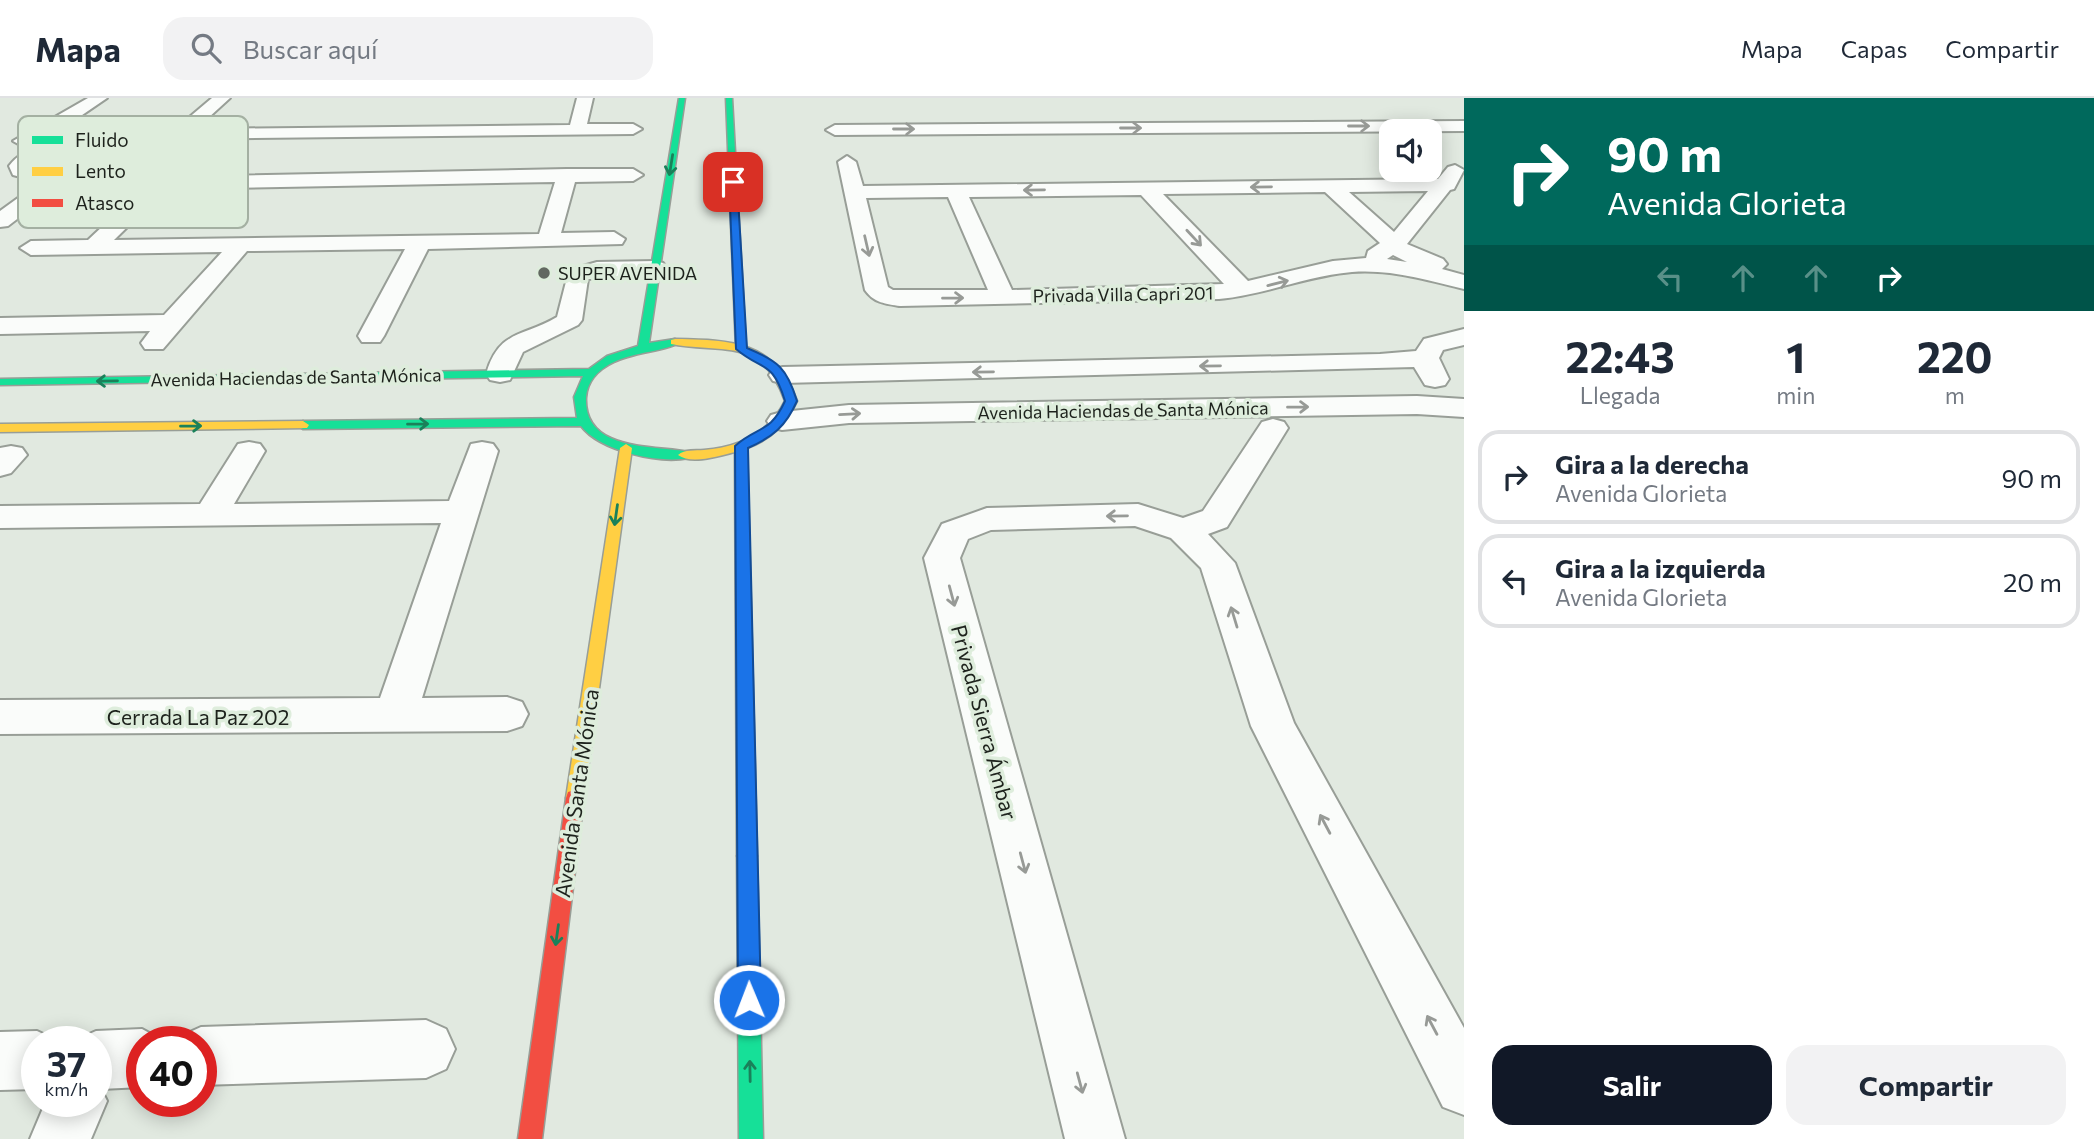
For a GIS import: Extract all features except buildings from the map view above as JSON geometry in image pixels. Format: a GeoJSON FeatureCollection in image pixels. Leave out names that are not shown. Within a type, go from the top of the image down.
{"type":"FeatureCollection","features":[{"type":"Feature","properties":{"kind":"street"},"geometry":{"type":"LineString","coordinates":[[71,116],[99,98]]}},
{"type":"Feature","properties":{"kind":"street"},"geometry":{"type":"LineString","coordinates":[[201,116],[222,98]]}},
{"type":"Feature","properties":{"kind":"street"},"geometry":{"type":"LineString","coordinates":[[577,130],[584,98]]}},
{"type":"Feature","properties":{"kind":"street"},"geometry":{"type":"LineString","coordinates":[[643,347],[682,98]]}},
{"type":"Feature","properties":{"kind":"street"},"geometry":{"type":"LineString","coordinates":[[729,98],[741,349]]}},
{"type":"Feature","properties":{"kind":"street","name":"Privada Villa Capri 201"},"geometry":{"type":"LineString","coordinates":[[830,108],[854,192],[877,290],[885,296],[900,299],[1243,290],[1333,268],[1371,264],[1412,269],[1464,282]]}},
{"type":"Feature","properties":{"kind":"street"},"geometry":{"type":"LineString","coordinates":[[988,108],[1003,128]]}},
{"type":"Feature","properties":{"kind":"street"},"geometry":{"type":"LineString","coordinates":[[1379,109],[1397,119]]}},
{"type":"Feature","properties":{"kind":"street"},"geometry":{"type":"LineString","coordinates":[[1225,112],[1246,127]]}},
{"type":"Feature","properties":{"kind":"street"},"geometry":{"type":"LineString","coordinates":[[1065,113],[1080,128]]}},
{"type":"Feature","properties":{"kind":"street"},"geometry":{"type":"LineString","coordinates":[[835,130],[1379,126]]}},
{"type":"Feature","properties":{"kind":"street"},"geometry":{"type":"LineString","coordinates":[[1442,126],[1464,126]]}},
{"type":"Feature","properties":{"kind":"street"},"geometry":{"type":"LineString","coordinates":[[248,135],[633,129]]}},
{"type":"Feature","properties":{"kind":"street"},"geometry":{"type":"LineString","coordinates":[[0,136],[18,136]]}},
{"type":"Feature","properties":{"kind":"street"},"geometry":{"type":"LineString","coordinates":[[0,148],[18,142]]}},
{"type":"Feature","properties":{"kind":"street"},"geometry":{"type":"LineString","coordinates":[[248,162],[567,176],[633,175]]}},
{"type":"Feature","properties":{"kind":"street"},"geometry":{"type":"LineString","coordinates":[[0,201],[18,169]]}},
{"type":"Feature","properties":{"kind":"street"},"geometry":{"type":"LineString","coordinates":[[548,240],[567,176]]}},
{"type":"Feature","properties":{"kind":"street"},"geometry":{"type":"LineString","coordinates":[[854,192],[1330,186],[1452,177],[1396,243],[1379,251],[1371,264]]}},
{"type":"Feature","properties":{"kind":"street"},"geometry":{"type":"LineString","coordinates":[[1330,186],[1396,243],[1398,249],[1413,257],[1464,271]]}},
{"type":"Feature","properties":{"kind":"street","name":"Privada Villa Capri 201"},"geometry":{"type":"LineString","coordinates":[[1147,189],[1243,290]]}},
{"type":"Feature","properties":{"kind":"street","name":"Privada Villa Capri 201"},"geometry":{"type":"LineString","coordinates":[[956,191],[1003,297]]}},
{"type":"Feature","properties":{"kind":"street"},"geometry":{"type":"LineString","coordinates":[[0,221],[18,208]]}},
{"type":"Feature","properties":{"kind":"street"},"geometry":{"type":"LineString","coordinates":[[94,247],[107,228]]}},
{"type":"Feature","properties":{"kind":"street"},"geometry":{"type":"LineString","coordinates":[[31,248],[614,239]]}},
{"type":"Feature","properties":{"kind":"street"},"geometry":{"type":"LineString","coordinates":[[371,336],[420,242]]}},
{"type":"Feature","properties":{"kind":"street"},"geometry":{"type":"LineString","coordinates":[[153,345],[241,244]]}},
{"type":"Feature","properties":{"kind":"street"},"geometry":{"type":"LineString","coordinates":[[500,374],[507,353],[519,343],[557,329],[569,320],[577,275],[597,269],[655,268]]}},
{"type":"Feature","properties":{"kind":"street"},"geometry":{"type":"LineString","coordinates":[[0,326],[171,323]]}},
{"type":"Feature","properties":{"kind":"street"},"geometry":{"type":"LineString","coordinates":[[1464,337],[1433,345],[1425,358],[1429,373],[1446,390],[1464,402]]}},
{"type":"Feature","properties":{"kind":"street"},"geometry":{"type":"LineString","coordinates":[[676,342],[710,343],[741,349],[764,359],[783,375],[791,401],[782,421],[762,437],[741,446],[677,457],[626,448],[604,439],[584,422],[578,411],[579,391],[592,372],[614,358],[643,347],[676,342]]}},
{"type":"Feature","properties":{"kind":"street","name":"Avenida Haciendas de Santa Mónica"},"geometry":{"type":"LineString","coordinates":[[783,375],[1380,362],[1425,358]]}},
{"type":"Feature","properties":{"kind":"street","name":"Avenida Haciendas de Santa Mónica"},"geometry":{"type":"LineString","coordinates":[[0,382],[592,372]]}},
{"type":"Feature","properties":{"kind":"street","name":"Avenida Haciendas de Santa Mónica"},"geometry":{"type":"LineString","coordinates":[[782,421],[849,414],[1417,405],[1464,408]]}},
{"type":"Feature","properties":{"kind":"street"},"geometry":{"type":"LineString","coordinates":[[4,450],[584,422]]}},
{"type":"Feature","properties":{"kind":"street"},"geometry":{"type":"LineString","coordinates":[[1183,530],[1215,519],[1273,428]]}},
{"type":"Feature","properties":{"kind":"street"},"geometry":{"type":"LineString","coordinates":[[741,446],[751,1139]]}},
{"type":"Feature","properties":{"kind":"street","name":"Avenida Santa Mónica"},"geometry":{"type":"LineString","coordinates":[[530,1139],[588,703],[626,448]]}},
{"type":"Feature","properties":{"kind":"street"},"geometry":{"type":"LineString","coordinates":[[211,513],[249,451]]}},
{"type":"Feature","properties":{"kind":"street"},"geometry":{"type":"LineString","coordinates":[[395,715],[482,451]]}},
{"type":"Feature","properties":{"kind":"street"},"geometry":{"type":"LineString","coordinates":[[0,517],[461,512]]}},
{"type":"Feature","properties":{"kind":"street","name":"Privada Sierra Ámbar"},"geometry":{"type":"LineString","coordinates":[[1095,1139],[942,558],[954,531],[987,519],[1138,515],[1183,530],[1217,563],[1273,726],[1464,1086]]}},
{"type":"Feature","properties":{"kind":"street","name":"Cerrada La Paz 202"},"geometry":{"type":"LineString","coordinates":[[0,717],[507,714]]}},
{"type":"Feature","properties":{"kind":"street"},"geometry":{"type":"LineString","coordinates":[[217,1056],[426,1049]]}},
{"type":"Feature","properties":{"kind":"street"},"geometry":{"type":"LineString","coordinates":[[0,1061],[21,1060]]}},
{"type":"Feature","properties":{"kind":"street"},"geometry":{"type":"LineString","coordinates":[[60,1139],[70,1117]]}},
{"type":"Feature","properties":{"kind":"traffic: fast"},"geometry":{"type":"LineString","coordinates":[[643,347],[682,98]]}},
{"type":"Feature","properties":{"kind":"traffic: fast"},"geometry":{"type":"LineString","coordinates":[[729,98],[741,349]]}},
{"type":"Feature","properties":{"kind":"traffic: fast"},"geometry":{"type":"LineString","coordinates":[[675,342],[629,352],[598,366],[587,377],[583,386],[580,397],[581,414],[588,427],[617,445],[653,453],[684,455]]}},
{"type":"Feature","properties":{"kind":"traffic: fast"},"geometry":{"type":"LineString","coordinates":[[0,382],[592,372]]}},
{"type":"Feature","properties":{"kind":"traffic: fast"},"geometry":{"type":"LineString","coordinates":[[303,425],[584,422]]}},
{"type":"Feature","properties":{"kind":"traffic: fast"},"geometry":{"type":"LineString","coordinates":[[747,856],[751,1139]]}},
{"type":"Feature","properties":{"kind":"traffic: slow"},"geometry":{"type":"LineString","coordinates":[[675,342],[730,346],[761,357],[774,367],[784,382],[791,401],[784,416],[774,428],[761,437],[716,453],[684,455]]}},
{"type":"Feature","properties":{"kind":"traffic: slow"},"geometry":{"type":"LineString","coordinates":[[0,428],[303,425]]}},
{"type":"Feature","properties":{"kind":"traffic: slow"},"geometry":{"type":"LineString","coordinates":[[741,446],[747,856]]}},
{"type":"Feature","properties":{"kind":"traffic: slow"},"geometry":{"type":"LineString","coordinates":[[575,798],[626,448]]}},
{"type":"Feature","properties":{"kind":"traffic: jam"},"geometry":{"type":"LineString","coordinates":[[530,1139],[575,798]]}},
{"type":"Feature","properties":{"kind":"place","name":"SUPER AVENIDA"},"geometry":{"type":"Point","coordinates":[544,273]}},
{"type":"Feature","properties":{"kind":"route"},"geometry":{"type":"LineString","coordinates":[[733,182],[741,349],[764,359],[783,375],[791,401],[782,421],[762,437],[741,446],[749,1000]]}}]}
